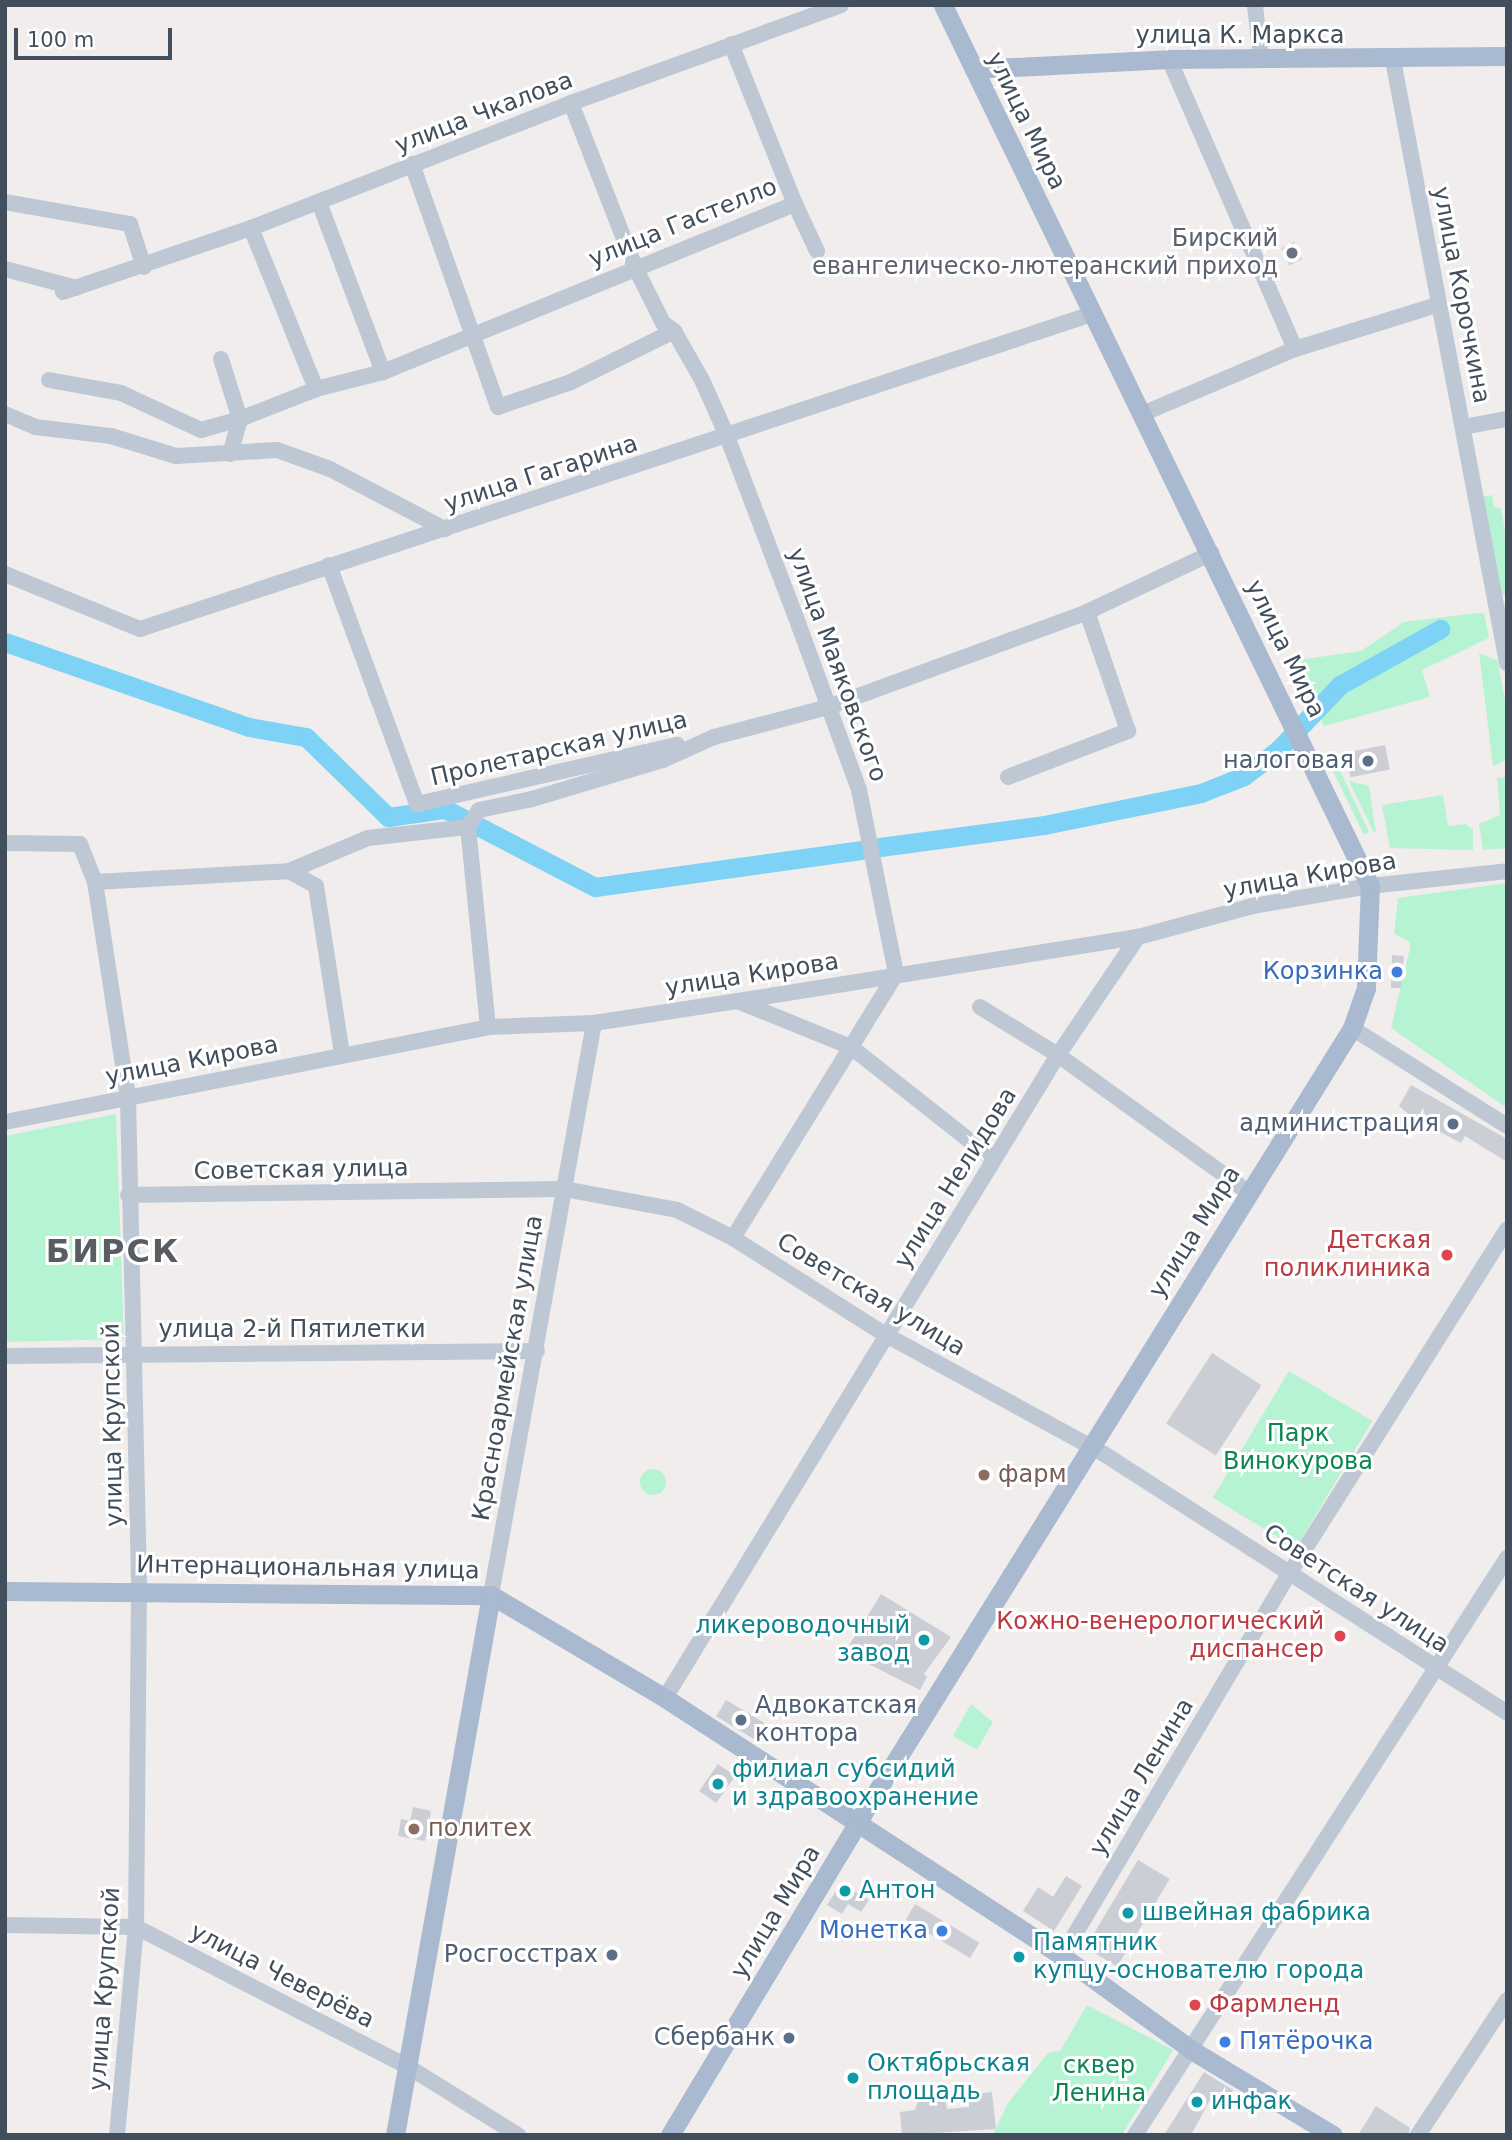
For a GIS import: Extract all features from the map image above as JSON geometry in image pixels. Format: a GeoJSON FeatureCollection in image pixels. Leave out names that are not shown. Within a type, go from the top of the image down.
{"type":"FeatureCollection","features":[{"type":"Feature","properties":{"kind":"main road","name":"улица Мира"},"geometry":{"type":"LineString","coordinates":[[670,2135],[856,1825],[1352,1028],[1366,988],[1370,886],[1212,553],[1092,314],[943,5]]}},
{"type":"Feature","properties":{"kind":"main road","name":"улица К. Маркса"},"geometry":{"type":"LineString","coordinates":[[974,69],[1169,59],[1393,60],[1507,56]]}},
{"type":"Feature","properties":{"kind":"main road","name":"Интернациональная улица"},"geometry":{"type":"LineString","coordinates":[[5,1591],[139,1589],[491,1595],[665,1698],[856,1825],[1062,1956],[1193,2050],[1333,2135]]}},
{"type":"Feature","properties":{"kind":"main road","name":"Красноармейская улица"},"geometry":{"type":"LineString","coordinates":[[395,2135],[491,1595]]}},
{"type":"Feature","properties":{"kind":"street","name":"улица Чкалова"},"geometry":{"type":"LineString","coordinates":[[5,269],[71,290],[144,267],[571,103],[841,5]]}},
{"type":"Feature","properties":{"kind":"street"},"geometry":{"type":"LineString","coordinates":[[1255,5],[1261,60]]}},
{"type":"Feature","properties":{"kind":"street","name":"улица Гастелло"},"geometry":{"type":"LineString","coordinates":[[49,380],[121,393],[201,430],[240,419],[316,389],[383,372],[795,204],[731,44]]}},
{"type":"Feature","properties":{"kind":"street"},"geometry":{"type":"LineString","coordinates":[[1169,59],[1295,349]]}},
{"type":"Feature","properties":{"kind":"street","name":"улица Корочкина"},"geometry":{"type":"LineString","coordinates":[[1393,60],[1437,305],[1463,426],[1507,663]]}},
{"type":"Feature","properties":{"kind":"street","name":"улица Маяковского"},"geometry":{"type":"LineString","coordinates":[[571,103],[635,267],[663,323],[674,331],[727,436],[859,790],[896,974]]}},
{"type":"Feature","properties":{"kind":"street"},"geometry":{"type":"LineString","coordinates":[[412,164],[469,336],[498,407],[571,382],[674,331]]}},
{"type":"Feature","properties":{"kind":"street"},"geometry":{"type":"LineString","coordinates":[[5,202],[130,224],[144,267]]}},
{"type":"Feature","properties":{"kind":"street"},"geometry":{"type":"LineString","coordinates":[[319,202],[383,372]]}},
{"type":"Feature","properties":{"kind":"street"},"geometry":{"type":"LineString","coordinates":[[795,204],[817,251]]}},
{"type":"Feature","properties":{"kind":"street"},"geometry":{"type":"LineString","coordinates":[[251,228],[316,389]]}},
{"type":"Feature","properties":{"kind":"street"},"geometry":{"type":"LineString","coordinates":[[1142,414],[1295,349],[1437,305]]}},
{"type":"Feature","properties":{"kind":"street","name":"улица Гагарина"},"geometry":{"type":"LineString","coordinates":[[5,574],[140,629],[1092,314]]}},
{"type":"Feature","properties":{"kind":"street"},"geometry":{"type":"LineString","coordinates":[[221,359],[240,419],[230,454]]}},
{"type":"Feature","properties":{"kind":"street"},"geometry":{"type":"LineString","coordinates":[[5,414],[36,427],[111,436],[176,456],[277,450],[330,469],[445,529]]}},
{"type":"Feature","properties":{"kind":"street"},"geometry":{"type":"LineString","coordinates":[[1463,426],[1507,419]]}},
{"type":"Feature","properties":{"kind":"street","name":"Пролетарская улица"},"geometry":{"type":"LineString","coordinates":[[329,565],[417,804],[714,737],[828,707],[1087,612],[1212,553]]}},
{"type":"Feature","properties":{"kind":"street"},"geometry":{"type":"LineString","coordinates":[[1008,777],[1128,731],[1087,612]]}},
{"type":"Feature","properties":{"kind":"street","name":"Пролетарская улица"},"geometry":{"type":"LineString","coordinates":[[468,827],[479,810],[663,760],[714,737]]}},
{"type":"Feature","properties":{"kind":"street"},"geometry":{"type":"LineString","coordinates":[[95,881],[289,871],[368,838],[468,827],[488,1027]]}},
{"type":"Feature","properties":{"kind":"street","name":"улица Крупской"},"geometry":{"type":"LineString","coordinates":[[5,843],[80,844],[95,881],[128,1097],[128,1195],[135,1354],[139,1589],[136,1927],[117,2135]]}},
{"type":"Feature","properties":{"kind":"street"},"geometry":{"type":"LineString","coordinates":[[289,871],[308,877],[316,887],[342,1054]]}},
{"type":"Feature","properties":{"kind":"street","name":"улица Кирова"},"geometry":{"type":"LineString","coordinates":[[5,1122],[488,1027],[594,1023],[738,1001],[1138,937],[1253,906],[1370,886],[1507,871]]}},
{"type":"Feature","properties":{"kind":"street","name":"улица Нелидова"},"geometry":{"type":"LineString","coordinates":[[665,1698],[1058,1055],[1138,937]]}},
{"type":"Feature","properties":{"kind":"street"},"geometry":{"type":"LineString","coordinates":[[733,1238],[896,974]]}},
{"type":"Feature","properties":{"kind":"street"},"geometry":{"type":"LineString","coordinates":[[738,1001],[851,1047],[993,1160]]}},
{"type":"Feature","properties":{"kind":"street"},"geometry":{"type":"LineString","coordinates":[[980,1007],[1058,1055],[1249,1193]]}},
{"type":"Feature","properties":{"kind":"street","name":"Красноармейская улица"},"geometry":{"type":"LineString","coordinates":[[491,1595],[594,1023]]}},
{"type":"Feature","properties":{"kind":"street"},"geometry":{"type":"LineString","coordinates":[[1352,1028],[1507,1126]]}},
{"type":"Feature","properties":{"kind":"street","name":"Советская улица"},"geometry":{"type":"LineString","coordinates":[[128,1195],[564,1189],[677,1210],[733,1238],[886,1335],[1089,1448],[1290,1571],[1507,1713]]}},
{"type":"Feature","properties":{"kind":"street","name":"улица Ленина"},"geometry":{"type":"LineString","coordinates":[[1062,1956],[1290,1571],[1507,1229]]}},
{"type":"Feature","properties":{"kind":"street","name":"улица 2-й Пятилетки"},"geometry":{"type":"LineString","coordinates":[[5,1356],[537,1351]]}},
{"type":"Feature","properties":{"kind":"street"},"geometry":{"type":"LineString","coordinates":[[1135,2135],[1193,2050],[1507,1559]]}},
{"type":"Feature","properties":{"kind":"street","name":"улица Чеверёва"},"geometry":{"type":"LineString","coordinates":[[5,1925],[136,1927],[407,2066],[518,2135]]}},
{"type":"Feature","properties":{"kind":"street"},"geometry":{"type":"LineString","coordinates":[[1418,2135],[1507,2000]]}},
{"type":"Feature","properties":{"kind":"green space"},"geometry":{"type":"Polygon","coordinates":[[[1492,495],[1494,507],[1501,508],[1507,543],[1507,594],[1502,595],[1482,497],[1492,495]]]}},
{"type":"Feature","properties":{"kind":"green space"},"geometry":{"type":"Polygon","coordinates":[[[1484,613],[1489,638],[1422,670],[1430,697],[1324,726],[1291,661],[1361,651],[1404,622],[1484,613]]]}},
{"type":"Feature","properties":{"kind":"green space"},"geometry":{"type":"Polygon","coordinates":[[[1479,653],[1498,661],[1507,712],[1507,760],[1493,766],[1479,653]]]}},
{"type":"Feature","properties":{"kind":"green space"},"geometry":{"type":"Polygon","coordinates":[[[1337,764],[1369,832],[1364,835],[1332,769],[1337,764]]]}},
{"type":"Feature","properties":{"kind":"green space"},"geometry":{"type":"Polygon","coordinates":[[[1507,777],[1507,848],[1483,850],[1479,824],[1500,815],[1497,778],[1507,777]]]}},
{"type":"Feature","properties":{"kind":"green space"},"geometry":{"type":"Polygon","coordinates":[[[1349,781],[1369,786],[1376,833],[1373,831],[1349,781]]]}},
{"type":"Feature","properties":{"kind":"green space"},"geometry":{"type":"Polygon","coordinates":[[[1443,795],[1448,826],[1466,824],[1473,830],[1473,850],[1390,848],[1382,805],[1443,795]]]}},
{"type":"Feature","properties":{"kind":"green space"},"geometry":{"type":"Polygon","coordinates":[[[1507,883],[1507,1108],[1391,1028],[1410,948],[1410,942],[1394,934],[1398,898],[1507,883]]]}},
{"type":"Feature","properties":{"kind":"green space"},"geometry":{"type":"Polygon","coordinates":[[[116,1114],[124,1339],[5,1342],[5,1136],[116,1114]]]}},
{"type":"Feature","properties":{"kind":"green space","name":"Парк Винокурова"},"geometry":{"type":"Polygon","coordinates":[[[1289,1371],[1372,1421],[1296,1548],[1213,1498],[1289,1371]]]}},
{"type":"Feature","properties":{"kind":"green space"},"geometry":{"type":"Polygon","coordinates":[[[653,1469],[662,1473],[666,1482],[662,1491],[653,1495],[644,1491],[640,1482],[644,1473],[653,1469]]]}},
{"type":"Feature","properties":{"kind":"green space"},"geometry":{"type":"Polygon","coordinates":[[[971,1704],[993,1722],[977,1750],[953,1736],[971,1704]]]}},
{"type":"Feature","properties":{"kind":"green space","name":"сквер Ленина"},"geometry":{"type":"Polygon","coordinates":[[[1087,2005],[1173,2050],[1122,2135],[993,2135],[1008,2103],[1048,2053],[1060,2051],[1087,2005]]]}},
{"type":"Feature","properties":{"kind":"building","name":"Бирский евангелическо-лютеранский приход"},"geometry":{"type":"Polygon","coordinates":[[[1294,242],[1302,259],[1289,265],[1281,248],[1294,242]]]}},
{"type":"Feature","properties":{"kind":"building","name":"налоговая"},"geometry":{"type":"Polygon","coordinates":[[[1385,745],[1390,770],[1351,777],[1346,753],[1385,745]]]}},
{"type":"Feature","properties":{"kind":"building","name":"Корзинка"},"geometry":{"type":"Polygon","coordinates":[[[1392,955],[1404,956],[1401,988],[1391,988],[1392,955]]]}},
{"type":"Feature","properties":{"kind":"building","name":"администрация"},"geometry":{"type":"Polygon","coordinates":[[[1411,1085],[1507,1139],[1507,1162],[1465,1136],[1461,1143],[1412,1117],[1399,1106],[1411,1085]]]}},
{"type":"Feature","properties":{"kind":"building"},"geometry":{"type":"Polygon","coordinates":[[[1212,1353],[1261,1385],[1216,1456],[1166,1423],[1212,1353]]]}},
{"type":"Feature","properties":{"kind":"building","name":"ликероводочный завод"},"geometry":{"type":"Polygon","coordinates":[[[881,1594],[951,1637],[924,1674],[927,1677],[920,1690],[845,1652],[881,1594]]]}},
{"type":"Feature","properties":{"kind":"building","name":"Адвокатская контора"},"geometry":{"type":"Polygon","coordinates":[[[726,1700],[765,1723],[755,1739],[716,1716],[726,1700]]]}},
{"type":"Feature","properties":{"kind":"building","name":"филиал субсидий и здравоохранение"},"geometry":{"type":"Polygon","coordinates":[[[718,1764],[735,1776],[716,1803],[699,1791],[718,1764]]]}},
{"type":"Feature","properties":{"kind":"building","name":"политех"},"geometry":{"type":"Polygon","coordinates":[[[413,1807],[431,1811],[425,1841],[398,1836],[401,1819],[410,1821],[413,1807]]]}},
{"type":"Feature","properties":{"kind":"building","name":"швейная фабрика"},"geometry":{"type":"Polygon","coordinates":[[[1138,1860],[1170,1879],[1117,1966],[1085,1947],[1138,1860]]]}},
{"type":"Feature","properties":{"kind":"building"},"geometry":{"type":"Polygon","coordinates":[[[1066,1876],[1082,1886],[1054,1931],[1023,1911],[1038,1887],[1053,1897],[1066,1876]]]}},
{"type":"Feature","properties":{"kind":"building","name":"Антон"},"geometry":{"type":"Polygon","coordinates":[[[841,1883],[869,1900],[861,1912],[848,1904],[842,1914],[827,1905],[841,1883]]]}},
{"type":"Feature","properties":{"kind":"building","name":"Монетка"},"geometry":{"type":"Polygon","coordinates":[[[915,1904],[979,1943],[970,1958],[906,1919],[915,1904]]]}},
{"type":"Feature","properties":{"kind":"building","name":"инфак"},"geometry":{"type":"Polygon","coordinates":[[[1204,2072],[1233,2090],[1224,2107],[1211,2098],[1191,2135],[1164,2135],[1204,2072]]]}},
{"type":"Feature","properties":{"kind":"building"},"geometry":{"type":"Polygon","coordinates":[[[937,2091],[938,2098],[945,2097],[947,2109],[969,2107],[968,2095],[992,2092],[996,2129],[902,2135],[900,2112],[915,2110],[921,2093],[937,2091]]]}},
{"type":"Feature","properties":{"kind":"building"},"geometry":{"type":"Polygon","coordinates":[[[1376,2106],[1410,2128],[1408,2135],[1358,2135],[1376,2106]]]}},
{"type":"Feature","properties":{"kind":"waterway"},"geometry":{"type":"LineString","coordinates":[[880,847],[1044,825],[1201,793],[1244,776],[1278,750],[1340,685],[1440,629]]}},
{"type":"Feature","properties":{"kind":"waterway"},"geometry":{"type":"LineString","coordinates":[[5,642],[249,727],[306,737],[388,817],[445,809],[595,887],[862,850]]}},
{"type":"Feature","properties":{"kind":"place","name":"Бирский евангелическо-лютеранский приход"},"geometry":{"type":"Point","coordinates":[1292,253]}},
{"type":"Feature","properties":{"kind":"place","name":"налоговая"},"geometry":{"type":"Point","coordinates":[1368,761]}},
{"type":"Feature","properties":{"kind":"place","name":"Корзинка"},"geometry":{"type":"Point","coordinates":[1397,972]}},
{"type":"Feature","properties":{"kind":"place","name":"администрация"},"geometry":{"type":"Point","coordinates":[1453,1124]}},
{"type":"Feature","properties":{"kind":"place","name":"Детская поликлиника"},"geometry":{"type":"Point","coordinates":[1447,1255]}},
{"type":"Feature","properties":{"kind":"place","name":"фарм"},"geometry":{"type":"Point","coordinates":[984,1475]}},
{"type":"Feature","properties":{"kind":"place","name":"Кожно-венерологический диспансер"},"geometry":{"type":"Point","coordinates":[1340,1636]}},
{"type":"Feature","properties":{"kind":"place","name":"ликероводочный завод"},"geometry":{"type":"Point","coordinates":[924,1640]}},
{"type":"Feature","properties":{"kind":"place","name":"Адвокатская контора"},"geometry":{"type":"Point","coordinates":[741,1720]}},
{"type":"Feature","properties":{"kind":"place","name":"филиал субсидий и здравоохранение"},"geometry":{"type":"Point","coordinates":[718,1784]}},
{"type":"Feature","properties":{"kind":"place","name":"политех"},"geometry":{"type":"Point","coordinates":[414,1829]}},
{"type":"Feature","properties":{"kind":"place","name":"Антон"},"geometry":{"type":"Point","coordinates":[845,1891]}},
{"type":"Feature","properties":{"kind":"place","name":"швейная фабрика"},"geometry":{"type":"Point","coordinates":[1128,1913]}},
{"type":"Feature","properties":{"kind":"place","name":"Монетка"},"geometry":{"type":"Point","coordinates":[942,1931]}},
{"type":"Feature","properties":{"kind":"place","name":"Росгосстрах"},"geometry":{"type":"Point","coordinates":[612,1955]}},
{"type":"Feature","properties":{"kind":"place","name":"Памятник купцу-основателю города"},"geometry":{"type":"Point","coordinates":[1019,1957]}},
{"type":"Feature","properties":{"kind":"place","name":"Фармленд"},"geometry":{"type":"Point","coordinates":[1195,2005]}},
{"type":"Feature","properties":{"kind":"place","name":"Сбербанк"},"geometry":{"type":"Point","coordinates":[789,2038]}},
{"type":"Feature","properties":{"kind":"place","name":"Пятёрочка"},"geometry":{"type":"Point","coordinates":[1225,2042]}},
{"type":"Feature","properties":{"kind":"place","name":"Октябрьская площадь"},"geometry":{"type":"Point","coordinates":[853,2078]}},
{"type":"Feature","properties":{"kind":"place","name":"инфак"},"geometry":{"type":"Point","coordinates":[1197,2102]}},
{"type":"Feature","properties":{"kind":"district","name":"БИРСК"},"geometry":{"type":"Point","coordinates":[113,1251]}}]}
